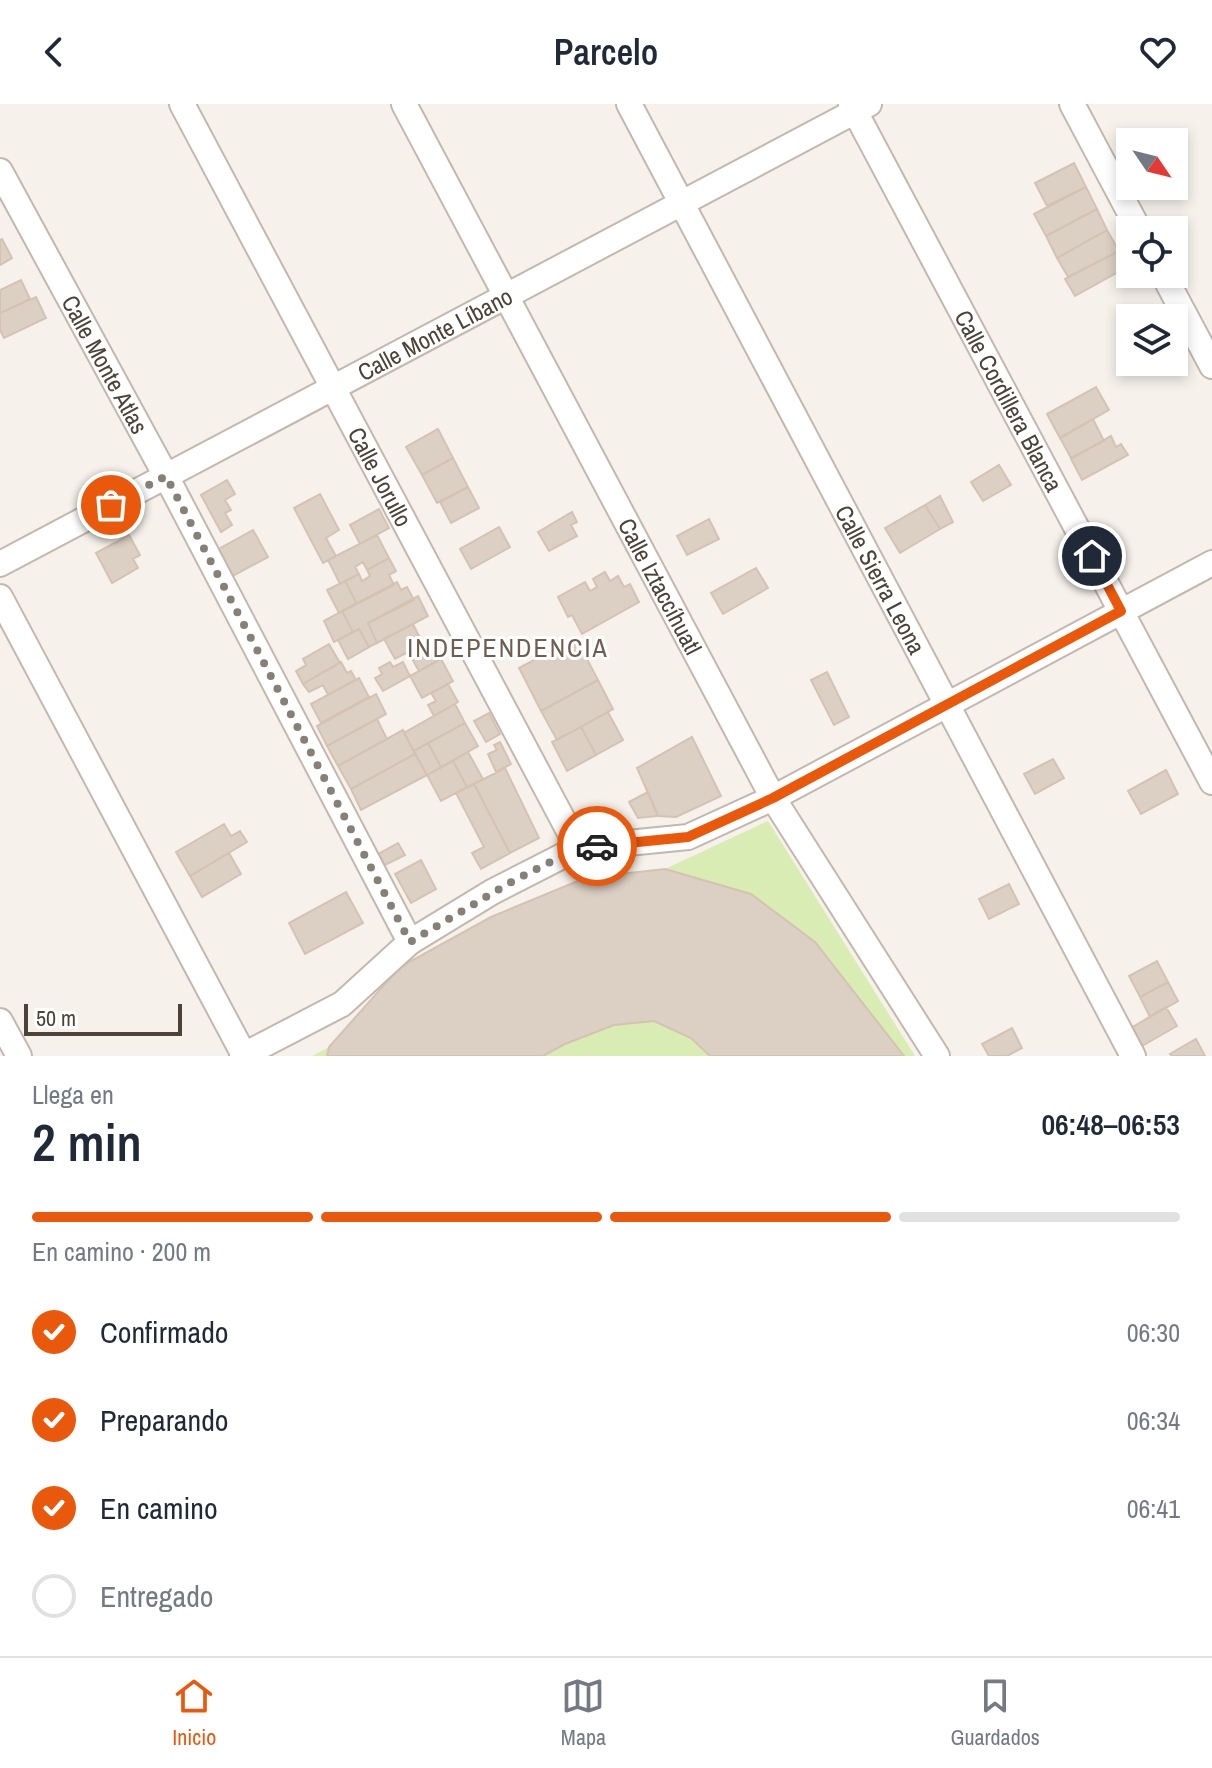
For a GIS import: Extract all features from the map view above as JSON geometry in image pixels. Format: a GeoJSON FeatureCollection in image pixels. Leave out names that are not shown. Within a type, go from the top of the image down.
{"type":"FeatureCollection","features":[{"type":"Feature","properties":{"kind":"street","name":"Calle Jorullo"},"geometry":{"type":"LineString","coordinates":[[182,104],[578,848]]}},
{"type":"Feature","properties":{"kind":"street","name":"Calle Iztaccíhuatl"},"geometry":{"type":"LineString","coordinates":[[404,104],[773,798],[937,1056]]}},
{"type":"Feature","properties":{"kind":"street","name":"Calle Sierra Leona"},"geometry":{"type":"LineString","coordinates":[[629,104],[1133,1056]]}},
{"type":"Feature","properties":{"kind":"street"},"geometry":{"type":"LineString","coordinates":[[1072,104],[1132,216]]}},
{"type":"Feature","properties":{"kind":"street","name":"Calle Monte Líbano"},"geometry":{"type":"LineString","coordinates":[[0,564],[858,106]]}},
{"type":"Feature","properties":{"kind":"street","name":"Calle Cordillera Blanca"},"geometry":{"type":"LineString","coordinates":[[858,106],[1212,782]]}},
{"type":"Feature","properties":{"kind":"street","name":"Calle Monte Atlas"},"geometry":{"type":"LineString","coordinates":[[0,171],[166,476],[410,942]]}},
{"type":"Feature","properties":{"kind":"street"},"geometry":{"type":"LineString","coordinates":[[1170,288],[1212,366]]}},
{"type":"Feature","properties":{"kind":"street"},"geometry":{"type":"LineString","coordinates":[[0,597],[243,1055],[342,1004],[410,942],[492,892],[578,848],[688,837],[773,798],[1212,563]]}},
{"type":"Feature","properties":{"kind":"street"},"geometry":{"type":"LineString","coordinates":[[0,1021],[19,1056]]}},
{"type":"Feature","properties":{"kind":"green space"},"geometry":{"type":"Polygon","coordinates":[[[768,821],[915,1056],[312,1056],[329,1047],[400,967],[491,917],[665,869],[768,821]]]}},
{"type":"Feature","properties":{"kind":"building"},"geometry":{"type":"Polygon","coordinates":[[[1074,163],[1086,187],[1047,206],[1035,183],[1074,163]]]}},
{"type":"Feature","properties":{"kind":"building"},"geometry":{"type":"Polygon","coordinates":[[[1086,187],[1097,209],[1046,236],[1034,214],[1086,187]]]}},
{"type":"Feature","properties":{"kind":"building"},"geometry":{"type":"Polygon","coordinates":[[[1097,209],[1107,230],[1057,258],[1046,236],[1097,209]]]}},
{"type":"Feature","properties":{"kind":"building"},"geometry":{"type":"Polygon","coordinates":[[[1107,230],[1116,246],[1116,253],[1068,277],[1057,258],[1107,230]]]}},
{"type":"Feature","properties":{"kind":"building"},"geometry":{"type":"Polygon","coordinates":[[[0,240],[12,258],[0,265],[0,240]]]}},
{"type":"Feature","properties":{"kind":"building"},"geometry":{"type":"Polygon","coordinates":[[[1116,253],[1116,273],[1075,296],[1065,279],[1116,253]]]}},
{"type":"Feature","properties":{"kind":"building"},"geometry":{"type":"Polygon","coordinates":[[[21,280],[30,299],[0,313],[0,290],[21,280]]]}},
{"type":"Feature","properties":{"kind":"building"},"geometry":{"type":"Polygon","coordinates":[[[36,297],[46,318],[4,338],[0,330],[0,313],[36,297]]]}},
{"type":"Feature","properties":{"kind":"building"},"geometry":{"type":"Polygon","coordinates":[[[1096,387],[1109,410],[1060,438],[1047,414],[1096,387]]]}},
{"type":"Feature","properties":{"kind":"building"},"geometry":{"type":"Polygon","coordinates":[[[1093,419],[1104,441],[1071,458],[1060,438],[1093,419]]]}},
{"type":"Feature","properties":{"kind":"building"},"geometry":{"type":"Polygon","coordinates":[[[438,429],[453,458],[422,475],[406,447],[438,429]]]}},
{"type":"Feature","properties":{"kind":"building"},"geometry":{"type":"Polygon","coordinates":[[[1111,436],[1116,447],[1121,444],[1128,455],[1082,480],[1071,459],[1111,436]]]}},
{"type":"Feature","properties":{"kind":"building"},"geometry":{"type":"Polygon","coordinates":[[[453,458],[468,487],[437,503],[422,475],[453,458]]]}},
{"type":"Feature","properties":{"kind":"building"},"geometry":{"type":"Polygon","coordinates":[[[999,465],[1011,485],[983,501],[971,482],[999,465]]]}},
{"type":"Feature","properties":{"kind":"building"},"geometry":{"type":"Polygon","coordinates":[[[227,480],[235,494],[225,500],[231,510],[225,513],[232,525],[221,532],[201,495],[227,480]]]}},
{"type":"Feature","properties":{"kind":"building"},"geometry":{"type":"Polygon","coordinates":[[[468,487],[479,508],[451,523],[440,502],[468,487]]]}},
{"type":"Feature","properties":{"kind":"building"},"geometry":{"type":"Polygon","coordinates":[[[320,494],[339,530],[326,538],[336,556],[323,563],[294,508],[320,494]]]}},
{"type":"Feature","properties":{"kind":"building"},"geometry":{"type":"Polygon","coordinates":[[[940,496],[953,522],[940,529],[925,505],[940,496]]]}},
{"type":"Feature","properties":{"kind":"building"},"geometry":{"type":"Polygon","coordinates":[[[925,505],[940,529],[900,553],[885,528],[925,505]]]}},
{"type":"Feature","properties":{"kind":"building"},"geometry":{"type":"Polygon","coordinates":[[[379,509],[389,528],[360,544],[350,525],[379,509]]]}},
{"type":"Feature","properties":{"kind":"building"},"geometry":{"type":"Polygon","coordinates":[[[572,512],[577,522],[571,525],[577,536],[549,551],[538,532],[572,512]]]}},
{"type":"Feature","properties":{"kind":"building"},"geometry":{"type":"Polygon","coordinates":[[[709,519],[719,539],[687,555],[677,536],[709,519]]]}},
{"type":"Feature","properties":{"kind":"building"},"geometry":{"type":"Polygon","coordinates":[[[499,527],[510,547],[471,569],[460,549],[499,527]]]}},
{"type":"Feature","properties":{"kind":"building"},"geometry":{"type":"Polygon","coordinates":[[[253,530],[268,557],[231,577],[217,550],[253,530]]]}},
{"type":"Feature","properties":{"kind":"building"},"geometry":{"type":"Polygon","coordinates":[[[129,535],[140,555],[133,559],[138,568],[112,583],[96,553],[129,535]]]}},
{"type":"Feature","properties":{"kind":"building"},"geometry":{"type":"Polygon","coordinates":[[[377,535],[389,558],[367,570],[363,562],[355,567],[359,574],[340,584],[328,560],[377,535]]]}},
{"type":"Feature","properties":{"kind":"building"},"geometry":{"type":"Polygon","coordinates":[[[389,558],[396,571],[389,575],[394,585],[357,604],[345,581],[359,574],[362,581],[370,576],[367,570],[389,558]]]}},
{"type":"Feature","properties":{"kind":"building"},"geometry":{"type":"Polygon","coordinates":[[[756,568],[768,588],[723,614],[711,593],[756,568]]]}},
{"type":"Feature","properties":{"kind":"building"},"geometry":{"type":"Polygon","coordinates":[[[605,572],[610,581],[618,576],[624,587],[630,584],[639,602],[582,634],[572,615],[568,617],[558,597],[585,582],[590,591],[597,587],[593,579],[605,572]]]}},
{"type":"Feature","properties":{"kind":"building"},"geometry":{"type":"Polygon","coordinates":[[[345,581],[357,604],[339,613],[327,590],[345,581]]]}},
{"type":"Feature","properties":{"kind":"building"},"geometry":{"type":"Polygon","coordinates":[[[397,582],[401,590],[407,587],[414,600],[368,623],[377,643],[369,647],[359,629],[353,632],[342,611],[397,582]]]}},
{"type":"Feature","properties":{"kind":"building"},"geometry":{"type":"Polygon","coordinates":[[[418,596],[428,616],[377,643],[368,623],[418,596]]]}},
{"type":"Feature","properties":{"kind":"building"},"geometry":{"type":"Polygon","coordinates":[[[342,611],[353,632],[334,642],[324,621],[342,611]]]}},
{"type":"Feature","properties":{"kind":"building"},"geometry":{"type":"Polygon","coordinates":[[[413,624],[423,644],[395,659],[384,639],[413,624]]]}},
{"type":"Feature","properties":{"kind":"building"},"geometry":{"type":"Polygon","coordinates":[[[359,629],[369,647],[348,659],[338,640],[359,629]]]}},
{"type":"Feature","properties":{"kind":"building"},"geometry":{"type":"Polygon","coordinates":[[[576,638],[598,680],[541,711],[519,668],[576,638]]]}},
{"type":"Feature","properties":{"kind":"building"},"geometry":{"type":"Polygon","coordinates":[[[426,642],[436,661],[419,671],[408,652],[426,642]]]}},
{"type":"Feature","properties":{"kind":"building"},"geometry":{"type":"Polygon","coordinates":[[[329,644],[340,663],[303,684],[296,671],[306,665],[303,659],[329,644]]]}},
{"type":"Feature","properties":{"kind":"building"},"geometry":{"type":"Polygon","coordinates":[[[441,659],[453,681],[422,698],[410,676],[441,659]]]}},
{"type":"Feature","properties":{"kind":"building"},"geometry":{"type":"Polygon","coordinates":[[[341,662],[347,673],[351,671],[356,680],[328,695],[323,685],[309,692],[303,684],[341,662]]]}},
{"type":"Feature","properties":{"kind":"building"},"geometry":{"type":"Polygon","coordinates":[[[390,662],[393,667],[403,662],[410,676],[383,691],[375,678],[382,674],[379,668],[390,662]]]}},
{"type":"Feature","properties":{"kind":"building"},"geometry":{"type":"Polygon","coordinates":[[[827,672],[849,717],[834,725],[811,680],[827,672]]]}},
{"type":"Feature","properties":{"kind":"building"},"geometry":{"type":"Polygon","coordinates":[[[359,678],[369,697],[321,723],[311,704],[359,678]]]}},
{"type":"Feature","properties":{"kind":"building"},"geometry":{"type":"Polygon","coordinates":[[[598,680],[613,709],[557,740],[541,711],[598,680]]]}},
{"type":"Feature","properties":{"kind":"building"},"geometry":{"type":"Polygon","coordinates":[[[448,684],[458,702],[434,716],[428,705],[436,701],[431,693],[448,684]]]}},
{"type":"Feature","properties":{"kind":"building"},"geometry":{"type":"Polygon","coordinates":[[[376,694],[386,714],[327,746],[317,726],[376,694]]]}},
{"type":"Feature","properties":{"kind":"building"},"geometry":{"type":"Polygon","coordinates":[[[455,704],[465,723],[414,751],[404,733],[455,704]]]}},
{"type":"Feature","properties":{"kind":"building"},"geometry":{"type":"Polygon","coordinates":[[[608,712],[623,740],[596,755],[581,727],[608,712]]]}},
{"type":"Feature","properties":{"kind":"building"},"geometry":{"type":"Polygon","coordinates":[[[489,713],[500,734],[486,742],[474,721],[489,713]]]}},
{"type":"Feature","properties":{"kind":"building"},"geometry":{"type":"Polygon","coordinates":[[[377,719],[387,739],[338,766],[327,746],[377,719]]]}},
{"type":"Feature","properties":{"kind":"building"},"geometry":{"type":"Polygon","coordinates":[[[465,723],[478,746],[441,767],[428,743],[465,723]]]}},
{"type":"Feature","properties":{"kind":"building"},"geometry":{"type":"Polygon","coordinates":[[[581,727],[596,755],[567,771],[552,742],[581,727]]]}},
{"type":"Feature","properties":{"kind":"building"},"geometry":{"type":"Polygon","coordinates":[[[403,730],[415,754],[351,789],[338,766],[403,730]]]}},
{"type":"Feature","properties":{"kind":"building"},"geometry":{"type":"Polygon","coordinates":[[[692,737],[721,796],[676,817],[658,816],[637,768],[692,737]]]}},
{"type":"Feature","properties":{"kind":"building"},"geometry":{"type":"Polygon","coordinates":[[[500,742],[511,764],[496,772],[488,754],[497,750],[494,745],[500,742]]]}},
{"type":"Feature","properties":{"kind":"building"},"geometry":{"type":"Polygon","coordinates":[[[428,743],[441,767],[427,775],[414,751],[428,743]]]}},
{"type":"Feature","properties":{"kind":"building"},"geometry":{"type":"Polygon","coordinates":[[[468,752],[483,779],[467,787],[453,761],[468,752]]]}},
{"type":"Feature","properties":{"kind":"building"},"geometry":{"type":"Polygon","coordinates":[[[415,754],[427,775],[361,810],[351,789],[415,754]]]}},
{"type":"Feature","properties":{"kind":"building"},"geometry":{"type":"Polygon","coordinates":[[[1053,759],[1064,778],[1035,794],[1024,774],[1053,759]]]}},
{"type":"Feature","properties":{"kind":"building"},"geometry":{"type":"Polygon","coordinates":[[[453,761],[467,787],[441,801],[427,775],[453,761]]]}},
{"type":"Feature","properties":{"kind":"building"},"geometry":{"type":"Polygon","coordinates":[[[505,768],[539,838],[510,853],[474,784],[505,768]]]}},
{"type":"Feature","properties":{"kind":"building"},"geometry":{"type":"Polygon","coordinates":[[[1166,770],[1178,794],[1141,814],[1128,791],[1166,770]]]}},
{"type":"Feature","properties":{"kind":"building"},"geometry":{"type":"Polygon","coordinates":[[[474,784],[510,853],[481,869],[472,853],[484,847],[456,793],[474,784]]]}},
{"type":"Feature","properties":{"kind":"building"},"geometry":{"type":"Polygon","coordinates":[[[648,792],[658,816],[638,818],[629,802],[648,792]]]}},
{"type":"Feature","properties":{"kind":"building"},"geometry":{"type":"Polygon","coordinates":[[[224,824],[231,836],[240,831],[247,842],[190,876],[176,852],[224,824]]]}},
{"type":"Feature","properties":{"kind":"building"},"geometry":{"type":"Polygon","coordinates":[[[398,843],[405,855],[385,865],[378,854],[398,843]]]}},
{"type":"Feature","properties":{"kind":"building"},"geometry":{"type":"Polygon","coordinates":[[[229,853],[241,874],[202,897],[190,876],[229,853]]]}},
{"type":"Feature","properties":{"kind":"building"},"geometry":{"type":"Polygon","coordinates":[[[421,860],[436,889],[411,903],[395,874],[421,860]]]}},
{"type":"Feature","properties":{"kind":"building"},"geometry":{"type":"Polygon","coordinates":[[[665,869],[751,894],[815,942],[904,1056],[710,1056],[691,1038],[654,1021],[614,1025],[543,1056],[327,1056],[329,1047],[400,967],[491,917],[585,878],[665,869]]]}},
{"type":"Feature","properties":{"kind":"building"},"geometry":{"type":"Polygon","coordinates":[[[1009,884],[1019,904],[989,919],[979,899],[1009,884]]]}},
{"type":"Feature","properties":{"kind":"building"},"geometry":{"type":"Polygon","coordinates":[[[346,892],[363,923],[305,954],[289,923],[346,892]]]}},
{"type":"Feature","properties":{"kind":"building"},"geometry":{"type":"Polygon","coordinates":[[[1157,961],[1168,982],[1140,997],[1129,976],[1157,961]]]}},
{"type":"Feature","properties":{"kind":"building"},"geometry":{"type":"Polygon","coordinates":[[[1168,982],[1178,1001],[1150,1017],[1140,997],[1168,982]]]}},
{"type":"Feature","properties":{"kind":"building"},"geometry":{"type":"Polygon","coordinates":[[[1166,1007],[1177,1026],[1142,1046],[1131,1028],[1166,1007]]]}},
{"type":"Feature","properties":{"kind":"building"},"geometry":{"type":"Polygon","coordinates":[[[1012,1028],[1022,1048],[1007,1056],[989,1056],[982,1044],[1012,1028]]]}},
{"type":"Feature","properties":{"kind":"building"},"geometry":{"type":"Polygon","coordinates":[[[1196,1039],[1205,1056],[1170,1054],[1196,1039]]]}},
{"type":"Feature","properties":{"kind":"way so far"},"geometry":{"type":"LineString","coordinates":[[111,505],[166,476],[410,942],[513,881],[578,848],[597,846]]}},
{"type":"Feature","properties":{"kind":"district","name":"INDEPENDENCIA"},"geometry":{"type":"Point","coordinates":[508,647]}},
{"type":"Feature","properties":{"kind":"route"},"geometry":{"type":"LineString","coordinates":[[597,846],[688,837],[773,798],[1121,611],[1092,556]]}}]}
